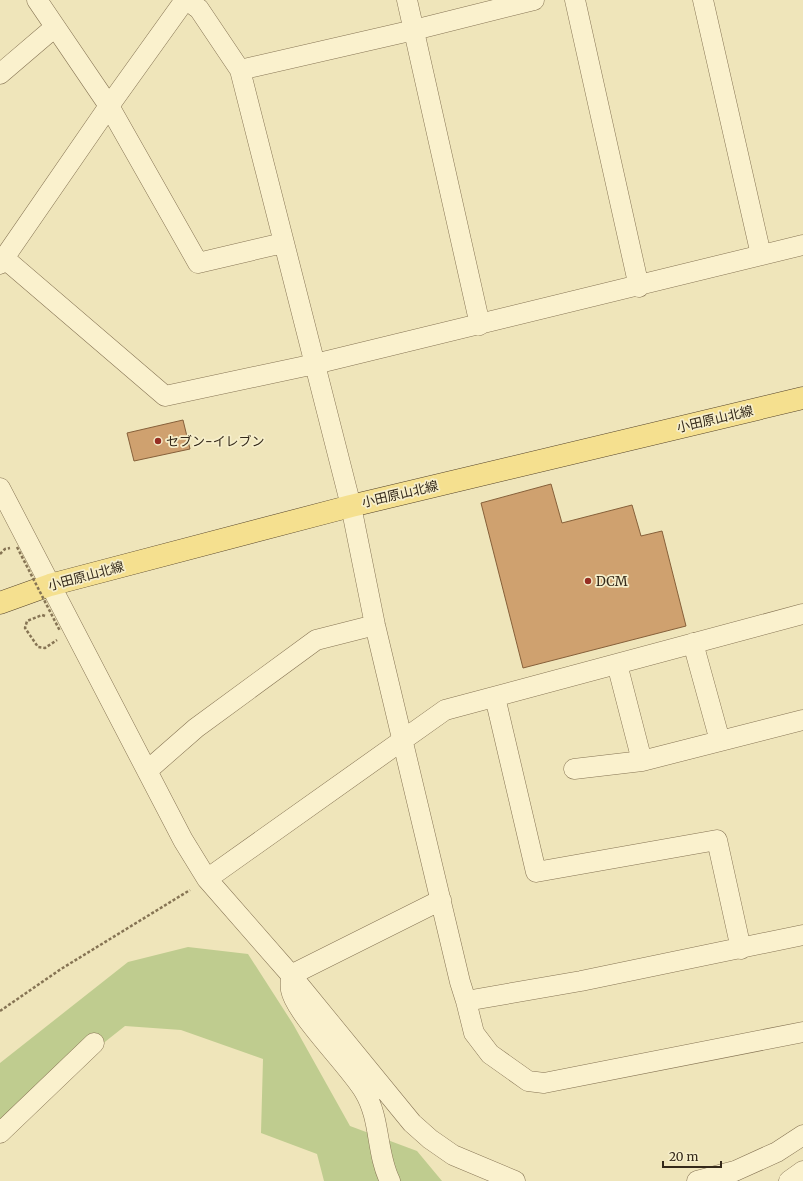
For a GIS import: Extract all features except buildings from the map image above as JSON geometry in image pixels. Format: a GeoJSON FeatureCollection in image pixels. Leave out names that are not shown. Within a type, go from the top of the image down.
{"type":"FeatureCollection","features":[{"type":"Feature","properties":{"kind":"main road","name":"小田原山北線"},"geometry":{"type":"LineString","coordinates":[[0,603],[50,585],[351,506],[803,398]]}},
{"type":"Feature","properties":{"kind":"street"},"geometry":{"type":"LineString","coordinates":[[37,0],[109,106],[198,263],[283,243]]}},
{"type":"Feature","properties":{"kind":"street"},"geometry":{"type":"LineString","coordinates":[[803,245],[480,326],[315,364],[166,396],[2,261],[109,106],[186,0],[199,9],[240,70],[283,243],[315,364],[351,506],[375,625],[460,982],[474,1033],[490,1054],[528,1081],[544,1083],[803,1032]]}},
{"type":"Feature","properties":{"kind":"street"},"geometry":{"type":"LineString","coordinates":[[407,0],[480,326]]}},
{"type":"Feature","properties":{"kind":"street"},"geometry":{"type":"LineString","coordinates":[[240,70],[414,30],[534,0]]}},
{"type":"Feature","properties":{"kind":"street"},"geometry":{"type":"LineString","coordinates":[[575,0],[639,287]]}},
{"type":"Feature","properties":{"kind":"street"},"geometry":{"type":"LineString","coordinates":[[703,0],[761,255]]}},
{"type":"Feature","properties":{"kind":"street"},"geometry":{"type":"LineString","coordinates":[[0,74],[55,26]]}},
{"type":"Feature","properties":{"kind":"street"},"geometry":{"type":"LineString","coordinates":[[0,488],[50,585],[65,627],[148,770],[183,840],[207,879],[291,974],[412,1122],[430,1139],[453,1155],[515,1181]]}},
{"type":"Feature","properties":{"kind":"street"},"geometry":{"type":"LineString","coordinates":[[207,879],[402,739],[445,710],[803,614]]}},
{"type":"Feature","properties":{"kind":"street"},"geometry":{"type":"LineString","coordinates":[[148,770],[196,728],[316,640],[375,625]]}},
{"type":"Feature","properties":{"kind":"street"},"geometry":{"type":"LineString","coordinates":[[693,643],[720,741]]}},
{"type":"Feature","properties":{"kind":"street"},"geometry":{"type":"LineString","coordinates":[[617,664],[642,761]]}},
{"type":"Feature","properties":{"kind":"street"},"geometry":{"type":"LineString","coordinates":[[495,697],[536,872],[717,840],[741,949]]}},
{"type":"Feature","properties":{"kind":"street"},"geometry":{"type":"LineString","coordinates":[[574,769],[642,761],[803,720]]}},
{"type":"Feature","properties":{"kind":"street"},"geometry":{"type":"LineString","coordinates":[[291,974],[441,900]]}},
{"type":"Feature","properties":{"kind":"street"},"geometry":{"type":"LineString","coordinates":[[466,1001],[581,981],[803,935]]}},
{"type":"Feature","properties":{"kind":"street"},"geometry":{"type":"LineString","coordinates":[[291,974],[291,991],[302,1012],[364,1090],[373,1109],[390,1181]]}},
{"type":"Feature","properties":{"kind":"street"},"geometry":{"type":"LineString","coordinates":[[0,1133],[94,1042]]}},
{"type":"Feature","properties":{"kind":"street"},"geometry":{"type":"LineString","coordinates":[[697,1181],[735,1171],[777,1152],[803,1135]]}},
{"type":"Feature","properties":{"kind":"street"},"geometry":{"type":"LineString","coordinates":[[788,1181],[803,1171]]}},
{"type":"Feature","properties":{"kind":"path"},"geometry":{"type":"LineString","coordinates":[[17,547],[65,627]]}},
{"type":"Feature","properties":{"kind":"path"},"geometry":{"type":"LineString","coordinates":[[42,615],[65,627],[58,640],[45,648],[38,647],[25,628],[27,621],[42,615]]}},
{"type":"Feature","properties":{"kind":"path"},"geometry":{"type":"LineString","coordinates":[[0,1011],[61,969],[207,879]]}},
{"type":"Feature","properties":{"kind":"green space"},"geometry":{"type":"Polygon","coordinates":[[[188,947],[248,954],[293,1024],[350,1126],[417,1151],[442,1181],[324,1181],[317,1154],[261,1133],[263,1059],[181,1030],[125,1026],[0,1125],[0,1063],[128,962],[188,947]]]}},
{"type":"Feature","properties":{"kind":"place","name":"セブン-イレブン"},"geometry":{"type":"Point","coordinates":[158,441]}},
{"type":"Feature","properties":{"kind":"place","name":"DCM"},"geometry":{"type":"Point","coordinates":[588,581]}}]}
